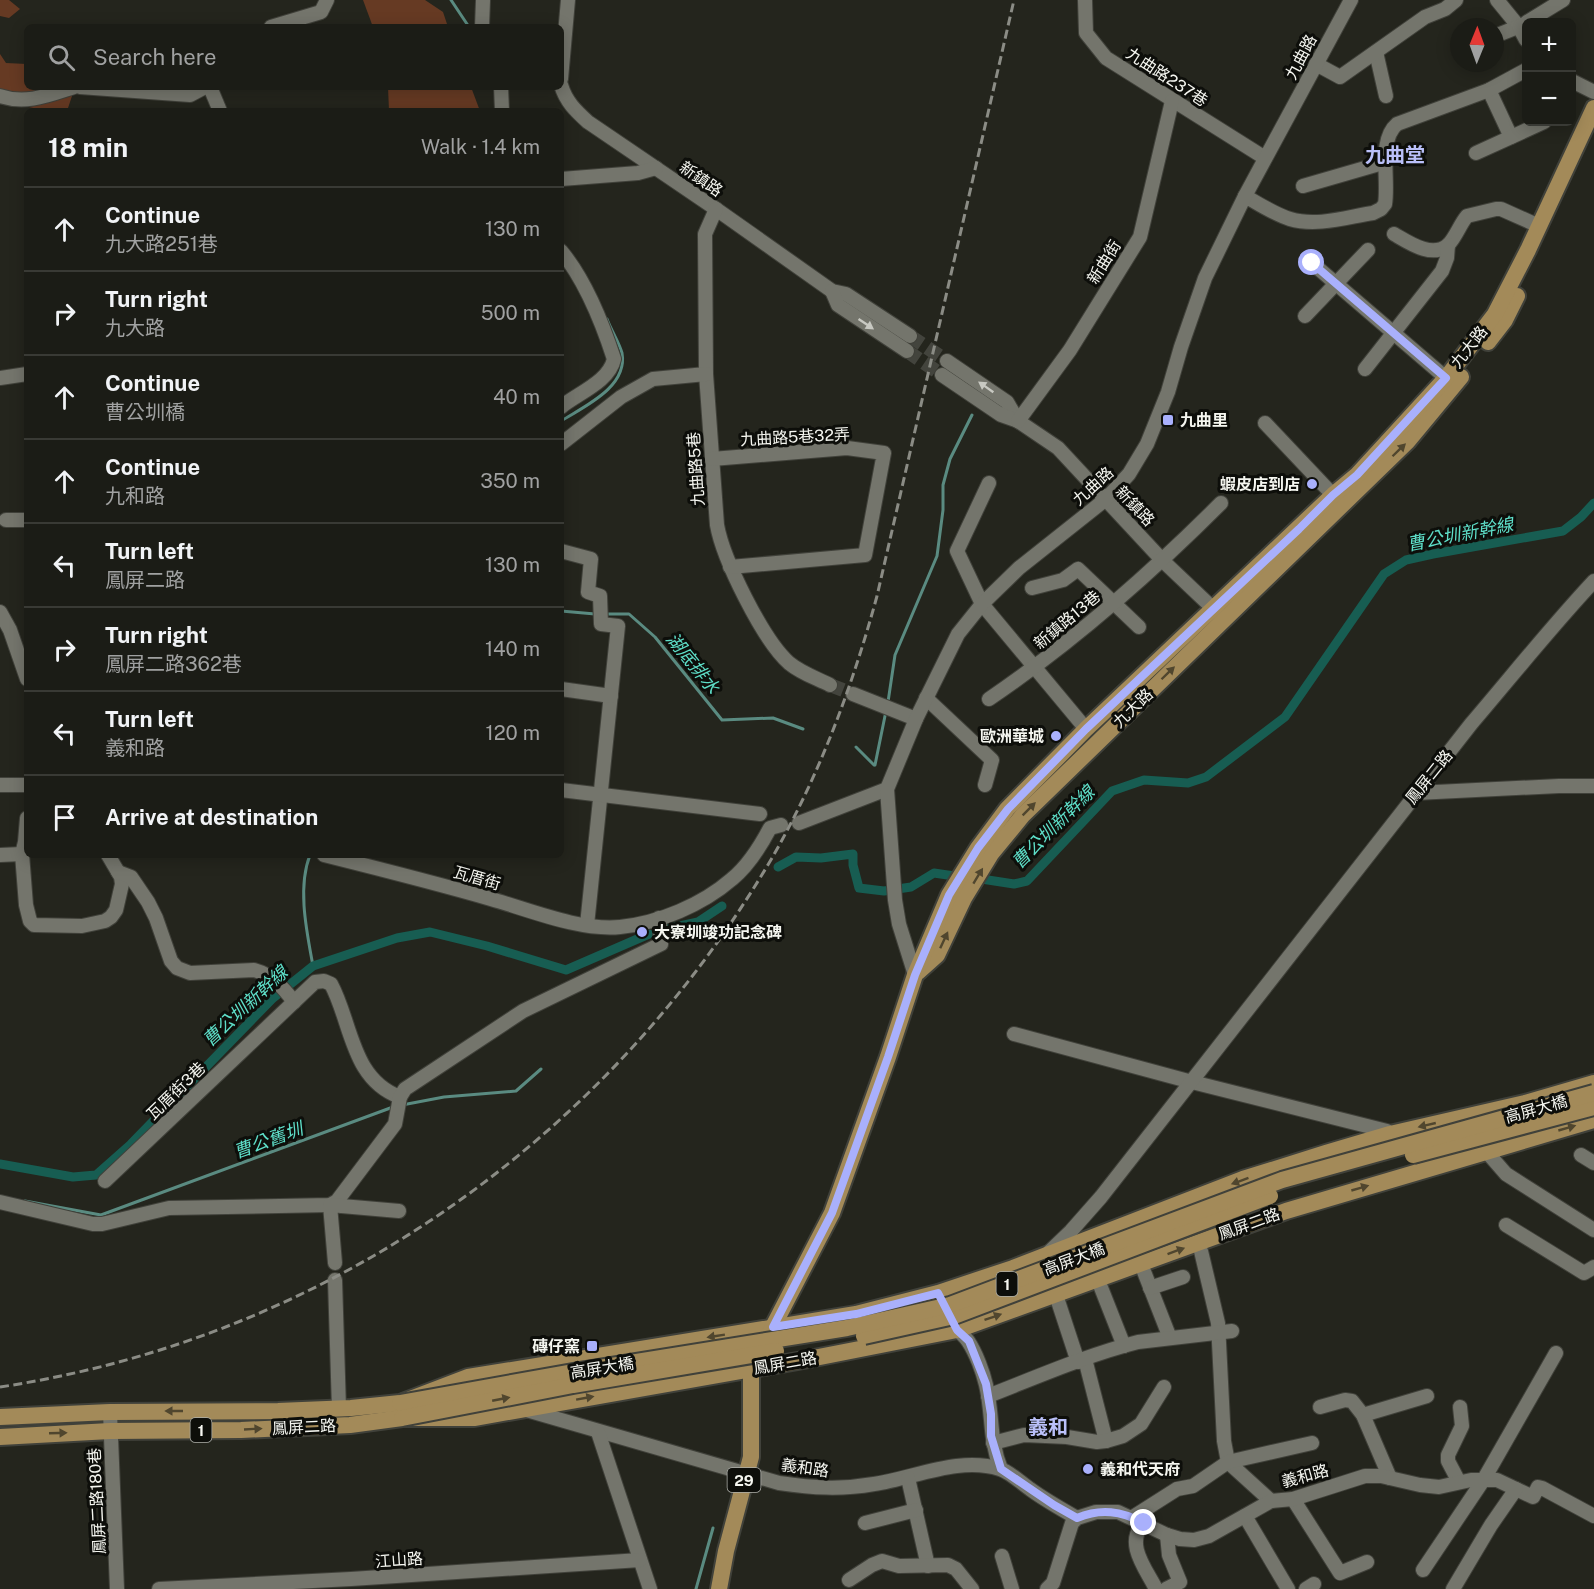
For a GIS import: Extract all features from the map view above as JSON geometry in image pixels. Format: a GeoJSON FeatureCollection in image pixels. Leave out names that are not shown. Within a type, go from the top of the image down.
{"type":"FeatureCollection","features":[{"type":"Feature","properties":{"kind":"main road","name":"九大路"},"geometry":{"type":"LineString","coordinates":[[984,851],[1023,815],[1333,495],[1357,475],[1446,378],[1495,314],[1594,108]]}},
{"type":"Feature","properties":{"kind":"main road","name":"九大路"},"geometry":{"type":"LineString","coordinates":[[984,851],[1008,809],[1086,729],[1219,613],[1408,441],[1505,320],[1594,134]]}},
{"type":"Feature","properties":{"kind":"main road","name":"29"},"geometry":{"type":"LineString","coordinates":[[719,1589],[726,1551],[751,1456],[751,1369],[832,1213],[915,975],[956,896],[984,851]]}},
{"type":"Feature","properties":{"kind":"main road","name":"高屏大橋"},"geometry":{"type":"LineString","coordinates":[[1525,1103],[1594,1083]]}},
{"type":"Feature","properties":{"kind":"main road","name":"高屏大橋"},"geometry":{"type":"LineString","coordinates":[[401,1410],[573,1372],[847,1328],[950,1305],[1282,1180],[1594,1093]]}},
{"type":"Feature","properties":{"kind":"main road","name":"鳳屏二路"},"geometry":{"type":"LineString","coordinates":[[0,1437],[110,1431],[350,1425],[401,1410],[468,1377],[856,1314],[938,1293],[1044,1256],[1244,1179],[1390,1134],[1525,1103]]}},
{"type":"Feature","properties":{"kind":"main road","name":"高屏大橋"},"geometry":{"type":"LineString","coordinates":[[401,1410],[573,1385],[846,1340],[954,1316],[1287,1191],[1594,1107]]}},
{"type":"Feature","properties":{"kind":"main road","name":"高屏大橋"},"geometry":{"type":"LineString","coordinates":[[1540,1136],[1594,1120]]}},
{"type":"Feature","properties":{"kind":"main road","name":"鳳屏二路"},"geometry":{"type":"LineString","coordinates":[[0,1417],[111,1412],[339,1409],[401,1410],[474,1418],[751,1369],[957,1330],[1286,1211],[1540,1136]]}},
{"type":"Feature","properties":{"kind":"street"},"geometry":{"type":"LineString","coordinates":[[281,24],[321,12],[327,0]]}},
{"type":"Feature","properties":{"kind":"street"},"geometry":{"type":"LineString","coordinates":[[482,24],[483,0]]}},
{"type":"Feature","properties":{"kind":"street"},"geometry":{"type":"LineString","coordinates":[[564,45],[568,0]]}},
{"type":"Feature","properties":{"kind":"street","name":"九曲路237巷"},"geometry":{"type":"LineString","coordinates":[[1086,0],[1086,33],[1106,58],[1265,158]]}},
{"type":"Feature","properties":{"kind":"street","name":"九曲路"},"geometry":{"type":"LineString","coordinates":[[915,975],[899,924],[895,900],[887,789],[916,719],[958,634],[982,604],[1019,568],[1106,499],[1129,474],[1147,444],[1168,392],[1205,278],[1245,196],[1351,0]]}},
{"type":"Feature","properties":{"kind":"street"},"geometry":{"type":"LineString","coordinates":[[1316,64],[1340,76],[1425,17],[1445,9],[1456,0]]}},
{"type":"Feature","properties":{"kind":"street"},"geometry":{"type":"LineString","coordinates":[[1497,0],[1522,22]]}},
{"type":"Feature","properties":{"kind":"street"},"geometry":{"type":"LineString","coordinates":[[1534,18],[1563,0]]}},
{"type":"Feature","properties":{"kind":"street"},"geometry":{"type":"LineString","coordinates":[[1504,32],[1522,25]]}},
{"type":"Feature","properties":{"kind":"street"},"geometry":{"type":"LineString","coordinates":[[1376,51],[1386,96]]}},
{"type":"Feature","properties":{"kind":"street"},"geometry":{"type":"LineString","coordinates":[[1245,196],[1281,216],[1300,221],[1312,222],[1373,213],[1385,204],[1386,139],[1397,124],[1489,90],[1523,72]]}},
{"type":"Feature","properties":{"kind":"street"},"geometry":{"type":"LineString","coordinates":[[1576,83],[1594,92]]}},
{"type":"Feature","properties":{"kind":"street"},"geometry":{"type":"LineString","coordinates":[[0,96],[36,100],[65,90]]}},
{"type":"Feature","properties":{"kind":"street"},"geometry":{"type":"LineString","coordinates":[[121,90],[190,95],[199,90]]}},
{"type":"Feature","properties":{"kind":"street"},"geometry":{"type":"LineString","coordinates":[[211,90],[219,108]]}},
{"type":"Feature","properties":{"kind":"street"},"geometry":{"type":"LineString","coordinates":[[501,90],[502,108]]}},
{"type":"Feature","properties":{"kind":"street","name":"新鎮路"},"geometry":{"type":"LineString","coordinates":[[562,90],[570,105],[588,122],[832,291],[846,294],[910,336]]}},
{"type":"Feature","properties":{"kind":"street"},"geometry":{"type":"LineString","coordinates":[[1489,90],[1511,137]]}},
{"type":"Feature","properties":{"kind":"street","name":"新曲街"},"geometry":{"type":"LineString","coordinates":[[1018,421],[1070,350],[1140,237],[1172,101]]}},
{"type":"Feature","properties":{"kind":"street"},"geometry":{"type":"LineString","coordinates":[[1476,153],[1535,126]]}},
{"type":"Feature","properties":{"kind":"street"},"geometry":{"type":"LineString","coordinates":[[1303,186],[1386,162]]}},
{"type":"Feature","properties":{"kind":"street"},"geometry":{"type":"LineString","coordinates":[[564,178],[638,173],[656,168]]}},
{"type":"Feature","properties":{"kind":"street","name":"九曲路5巷"},"geometry":{"type":"LineString","coordinates":[[716,209],[705,234],[706,374],[720,542],[730,567],[763,630],[788,662],[830,685]]}},
{"type":"Feature","properties":{"kind":"street"},"geometry":{"type":"LineString","coordinates":[[1365,369],[1442,271],[1448,245],[1467,216],[1501,209],[1539,226]]}},
{"type":"Feature","properties":{"kind":"street"},"geometry":{"type":"LineString","coordinates":[[1394,234],[1416,247],[1429,250],[1448,245]]}},
{"type":"Feature","properties":{"kind":"street"},"geometry":{"type":"LineString","coordinates":[[1305,316],[1368,250]]}},
{"type":"Feature","properties":{"kind":"street"},"geometry":{"type":"LineString","coordinates":[[564,255],[593,306],[614,359],[612,368],[564,405]]}},
{"type":"Feature","properties":{"kind":"street"},"geometry":{"type":"LineString","coordinates":[[1312,263],[1446,378]]}},
{"type":"Feature","properties":{"kind":"street","name":"新鎮路"},"geometry":{"type":"LineString","coordinates":[[832,291],[838,305],[907,351]]}},
{"type":"Feature","properties":{"kind":"street","name":"新鎮路"},"geometry":{"type":"LineString","coordinates":[[947,361],[1007,402],[1018,421]]}},
{"type":"Feature","properties":{"kind":"street"},"geometry":{"type":"LineString","coordinates":[[0,378],[24,374]]}},
{"type":"Feature","properties":{"kind":"street"},"geometry":{"type":"LineString","coordinates":[[564,442],[621,397],[653,379],[706,374]]}},
{"type":"Feature","properties":{"kind":"street","name":"新鎮路"},"geometry":{"type":"LineString","coordinates":[[942,375],[1001,415],[1018,421],[1058,448],[1163,561],[1219,613]]}},
{"type":"Feature","properties":{"kind":"street"},"geometry":{"type":"LineString","coordinates":[[1265,423],[1333,495]]}},
{"type":"Feature","properties":{"kind":"street","name":"九曲路5巷32弄"},"geometry":{"type":"LineString","coordinates":[[712,459],[847,448],[884,453],[865,555],[730,567]]}},
{"type":"Feature","properties":{"kind":"street"},"geometry":{"type":"LineString","coordinates":[[989,483],[957,551],[982,604],[1086,729]]}},
{"type":"Feature","properties":{"kind":"street","name":"新鎮路13巷"},"geometry":{"type":"LineString","coordinates":[[989,699],[1035,668],[1163,561],[1221,503]]}},
{"type":"Feature","properties":{"kind":"street"},"geometry":{"type":"LineString","coordinates":[[6,520],[24,520]]}},
{"type":"Feature","properties":{"kind":"street"},"geometry":{"type":"LineString","coordinates":[[564,552],[591,559],[588,592],[600,596],[600,624],[618,627],[587,925]]}},
{"type":"Feature","properties":{"kind":"street"},"geometry":{"type":"LineString","coordinates":[[1032,588],[1063,580],[1078,569],[1138,627]]}},
{"type":"Feature","properties":{"kind":"street","name":"鳳屏二路"},"geometry":{"type":"LineString","coordinates":[[1044,1256],[1071,1231],[1101,1197],[1471,724],[1526,661],[1556,621],[1594,581]]}},
{"type":"Feature","properties":{"kind":"street"},"geometry":{"type":"LineString","coordinates":[[0,612],[10,630],[24,670]]}},
{"type":"Feature","properties":{"kind":"street"},"geometry":{"type":"LineString","coordinates":[[564,689],[610,696]]}},
{"type":"Feature","properties":{"kind":"street"},"geometry":{"type":"LineString","coordinates":[[853,694],[916,719]]}},
{"type":"Feature","properties":{"kind":"street"},"geometry":{"type":"LineString","coordinates":[[926,698],[992,760],[985,785]]}},
{"type":"Feature","properties":{"kind":"street"},"geometry":{"type":"LineString","coordinates":[[0,785],[24,785]]}},
{"type":"Feature","properties":{"kind":"street"},"geometry":{"type":"LineString","coordinates":[[1416,794],[1594,786]]}},
{"type":"Feature","properties":{"kind":"street"},"geometry":{"type":"LineString","coordinates":[[799,823],[887,789]]}},
{"type":"Feature","properties":{"kind":"street"},"geometry":{"type":"LineString","coordinates":[[564,790],[760,814]]}},
{"type":"Feature","properties":{"kind":"street","name":"瓦厝街"},"geometry":{"type":"LineString","coordinates":[[336,858],[424,880],[566,921],[619,927],[659,918],[694,905],[733,879],[759,849],[770,828],[781,825]]}},
{"type":"Feature","properties":{"kind":"street"},"geometry":{"type":"LineString","coordinates":[[24,840],[22,854],[26,905],[30,921],[38,927],[82,926],[105,921],[111,917],[116,910],[122,884],[110,858]]}},
{"type":"Feature","properties":{"kind":"street"},"geometry":{"type":"LineString","coordinates":[[0,855],[22,854]]}},
{"type":"Feature","properties":{"kind":"street"},"geometry":{"type":"LineString","coordinates":[[118,872],[131,877],[148,902],[171,961],[182,971],[190,973],[254,970],[269,975],[292,1000]]}},
{"type":"Feature","properties":{"kind":"street"},"geometry":{"type":"LineString","coordinates":[[330,1205],[337,1201],[394,1124],[399,1100],[405,1089],[523,1011],[661,944],[659,918]]}},
{"type":"Feature","properties":{"kind":"street","name":"瓦厝街3巷"},"geometry":{"type":"LineString","coordinates":[[105,1181],[292,1000],[315,982],[331,984],[355,1050],[372,1078],[386,1092],[399,1100]]}},
{"type":"Feature","properties":{"kind":"street"},"geometry":{"type":"LineString","coordinates":[[1014,1034],[1387,1131],[1390,1134]]}},
{"type":"Feature","properties":{"kind":"street"},"geometry":{"type":"LineString","coordinates":[[1486,1151],[1506,1174],[1594,1230]]}},
{"type":"Feature","properties":{"kind":"street"},"geometry":{"type":"LineString","coordinates":[[1581,1155],[1594,1163]]}},
{"type":"Feature","properties":{"kind":"street"},"geometry":{"type":"LineString","coordinates":[[0,1202],[93,1224],[102,1224],[169,1208],[330,1205],[399,1211]]}},
{"type":"Feature","properties":{"kind":"street"},"geometry":{"type":"LineString","coordinates":[[330,1205],[336,1263]]}},
{"type":"Feature","properties":{"kind":"street"},"geometry":{"type":"LineString","coordinates":[[1506,1225],[1584,1273],[1594,1267]]}},
{"type":"Feature","properties":{"kind":"street"},"geometry":{"type":"LineString","coordinates":[[1201,1251],[1225,1331],[1224,1441],[1228,1462],[1271,1501]]}},
{"type":"Feature","properties":{"kind":"street"},"geometry":{"type":"LineString","coordinates":[[1141,1264],[1170,1338]]}},
{"type":"Feature","properties":{"kind":"street"},"geometry":{"type":"LineString","coordinates":[[1150,1288],[1183,1277]]}},
{"type":"Feature","properties":{"kind":"street"},"geometry":{"type":"LineString","coordinates":[[335,1280],[339,1409]]}},
{"type":"Feature","properties":{"kind":"street"},"geometry":{"type":"LineString","coordinates":[[1098,1280],[1124,1346]]}},
{"type":"Feature","properties":{"kind":"street"},"geometry":{"type":"LineString","coordinates":[[938,1293],[957,1330],[969,1341],[986,1384],[993,1443],[1001,1469],[1077,1518],[1072,1523],[1052,1587]]}},
{"type":"Feature","properties":{"kind":"street"},"geometry":{"type":"LineString","coordinates":[[1056,1295],[1081,1360],[1106,1441]]}},
{"type":"Feature","properties":{"kind":"street"},"geometry":{"type":"LineString","coordinates":[[988,1396],[1124,1346],[1225,1331]]}},
{"type":"Feature","properties":{"kind":"street"},"geometry":{"type":"LineString","coordinates":[[1423,1570],[1484,1479],[1556,1353]]}},
{"type":"Feature","properties":{"kind":"street"},"geometry":{"type":"LineString","coordinates":[[993,1443],[1024,1435],[1068,1437],[1090,1441],[1106,1441],[1123,1436],[1141,1424],[1164,1387]]}},
{"type":"Feature","properties":{"kind":"street"},"geometry":{"type":"LineString","coordinates":[[1363,1415],[1427,1396]]}},
{"type":"Feature","properties":{"kind":"street"},"geometry":{"type":"LineString","coordinates":[[1320,1407],[1348,1400],[1353,1401],[1363,1415],[1390,1478]]}},
{"type":"Feature","properties":{"kind":"street"},"geometry":{"type":"LineString","coordinates":[[1460,1407],[1462,1426],[1448,1455],[1448,1461],[1460,1482]]}},
{"type":"Feature","properties":{"kind":"street","name":"義和路"},"geometry":{"type":"LineString","coordinates":[[521,1409],[779,1483],[837,1489],[908,1478],[941,1468],[963,1466],[1001,1469]]}},
{"type":"Feature","properties":{"kind":"street","name":"鳳屏二路180巷"},"geometry":{"type":"LineString","coordinates":[[111,1412],[117,1589]]}},
{"type":"Feature","properties":{"kind":"street"},"geometry":{"type":"LineString","coordinates":[[598,1432],[650,1589]]}},
{"type":"Feature","properties":{"kind":"street"},"geometry":{"type":"LineString","coordinates":[[1156,1589],[1137,1552],[1135,1539],[1138,1520],[1177,1489],[1193,1486],[1228,1462],[1312,1443]]}},
{"type":"Feature","properties":{"kind":"street","name":"義和路"},"geometry":{"type":"LineString","coordinates":[[1077,1518],[1106,1511],[1118,1512],[1167,1535],[1187,1539],[1209,1536],[1271,1501],[1293,1499],[1365,1476],[1438,1487],[1484,1479],[1497,1480],[1516,1489]]}},
{"type":"Feature","properties":{"kind":"street"},"geometry":{"type":"LineString","coordinates":[[908,1478],[928,1566]]}},
{"type":"Feature","properties":{"kind":"street"},"geometry":{"type":"LineString","coordinates":[[1453,1589],[1494,1520],[1516,1489],[1533,1497],[1538,1487],[1542,1488],[1594,1516]]}},
{"type":"Feature","properties":{"kind":"street"},"geometry":{"type":"LineString","coordinates":[[1293,1499],[1340,1573],[1367,1562]]}},
{"type":"Feature","properties":{"kind":"street"},"geometry":{"type":"LineString","coordinates":[[865,1523],[916,1510]]}},
{"type":"Feature","properties":{"kind":"street"},"geometry":{"type":"LineString","coordinates":[[1245,1516],[1288,1589]]}},
{"type":"Feature","properties":{"kind":"street"},"geometry":{"type":"LineString","coordinates":[[1167,1535],[1169,1555],[1180,1582],[1167,1589]]}},
{"type":"Feature","properties":{"kind":"street"},"geometry":{"type":"LineString","coordinates":[[1002,1556],[1012,1589]]}},
{"type":"Feature","properties":{"kind":"street","name":"江山路"},"geometry":{"type":"LineString","coordinates":[[159,1589],[237,1587],[640,1560]]}},
{"type":"Feature","properties":{"kind":"street"},"geometry":{"type":"LineString","coordinates":[[849,1580],[872,1564],[882,1561],[899,1566],[953,1566],[972,1589]]}},
{"type":"Feature","properties":{"kind":"shaded area"},"geometry":{"type":"Polygon","coordinates":[[[0,0],[9,0],[20,9],[9,18],[0,16],[0,0]]]}},
{"type":"Feature","properties":{"kind":"shaded area"},"geometry":{"type":"Polygon","coordinates":[[[363,0],[425,0],[443,12],[447,24],[372,24],[363,0]]]}},
{"type":"Feature","properties":{"kind":"shaded area"},"geometry":{"type":"Polygon","coordinates":[[[0,54],[6,63],[24,64],[24,90],[74,90],[68,108],[33,108],[0,101],[0,54]]]}},
{"type":"Feature","properties":{"kind":"shaded area"},"geometry":{"type":"Polygon","coordinates":[[[388,90],[472,90],[479,108],[389,108],[388,90]]]}},
{"type":"Feature","properties":{"kind":"waterway","name":"湖底排水"},"geometry":{"type":"LineString","coordinates":[[451,0],[467,24]]}},
{"type":"Feature","properties":{"kind":"waterway","name":"湖底排水"},"geometry":{"type":"LineString","coordinates":[[564,419],[603,394],[618,376],[622,365],[622,353],[607,319]]}},
{"type":"Feature","properties":{"kind":"waterway"},"geometry":{"type":"LineString","coordinates":[[888,702],[895,655],[937,556],[943,510],[943,485],[950,459],[972,415]]}},
{"type":"Feature","properties":{"kind":"waterway","name":"曹公圳新幹線"},"geometry":{"type":"LineString","coordinates":[[975,878],[1014,884],[1027,881],[1112,791],[1144,780],[1188,783],[1206,777],[1285,717],[1384,574],[1406,560],[1563,531],[1594,503]]}},
{"type":"Feature","properties":{"kind":"waterway","name":"湖底排水"},"geometry":{"type":"LineString","coordinates":[[564,611],[595,614]]}},
{"type":"Feature","properties":{"kind":"waterway","name":"湖底排水"},"geometry":{"type":"LineString","coordinates":[[605,614],[629,614],[655,637],[722,720],[773,718],[803,729]]}},
{"type":"Feature","properties":{"kind":"waterway"},"geometry":{"type":"LineString","coordinates":[[875,765],[886,711]]}},
{"type":"Feature","properties":{"kind":"waterway","name":"湖底排水"},"geometry":{"type":"LineString","coordinates":[[856,747],[874,765]]}},
{"type":"Feature","properties":{"kind":"waterway","name":"曹公圳新幹線"},"geometry":{"type":"LineString","coordinates":[[778,867],[796,857],[821,858],[853,854],[853,865],[859,888],[884,891],[911,887],[934,873],[961,877]]}},
{"type":"Feature","properties":{"kind":"waterway"},"geometry":{"type":"LineString","coordinates":[[309,858],[304,882],[304,896],[313,966]]}},
{"type":"Feature","properties":{"kind":"waterway","name":"曹公圳新幹線"},"geometry":{"type":"LineString","coordinates":[[666,929],[698,922],[722,906]]}},
{"type":"Feature","properties":{"kind":"waterway","name":"曹公圳新幹線"},"geometry":{"type":"LineString","coordinates":[[0,1164],[73,1177],[96,1175],[131,1144],[272,999],[313,966],[397,938],[430,932],[487,946],[566,970],[649,934]]}},
{"type":"Feature","properties":{"kind":"waterway","name":"曹公舊圳"},"geometry":{"type":"LineString","coordinates":[[402,1105],[444,1097],[516,1091],[541,1069]]}},
{"type":"Feature","properties":{"kind":"waterway","name":"曹公舊圳"},"geometry":{"type":"LineString","coordinates":[[25,1201],[101,1215],[393,1107]]}},
{"type":"Feature","properties":{"kind":"waterway"},"geometry":{"type":"LineString","coordinates":[[696,1589],[713,1528]]}},
{"type":"Feature","properties":{"kind":"tunnel"},"geometry":{"type":"LineString","coordinates":[[910,336],[947,361]]}},
{"type":"Feature","properties":{"kind":"tunnel"},"geometry":{"type":"LineString","coordinates":[[907,351],[942,375]]}},
{"type":"Feature","properties":{"kind":"tunnel"},"geometry":{"type":"LineString","coordinates":[[830,685],[853,694]]}},
{"type":"Feature","properties":{"kind":"railway"},"geometry":{"type":"LineString","coordinates":[[0,1387],[120,1362],[234,1323],[343,1273],[446,1210],[540,1137],[627,1053],[704,960],[772,858],[789,827],[833,731],[857,664],[877,596],[1014,0]]}},
{"type":"Feature","properties":{"kind":"place","name":"九曲里"},"geometry":{"type":"Point","coordinates":[1168,420]}},
{"type":"Feature","properties":{"kind":"place","name":"蝦皮店到店"},"geometry":{"type":"Point","coordinates":[1312,484]}},
{"type":"Feature","properties":{"kind":"place","name":"歐洲華城"},"geometry":{"type":"Point","coordinates":[1056,736]}},
{"type":"Feature","properties":{"kind":"place","name":"大寮圳竣功記念碑"},"geometry":{"type":"Point","coordinates":[642,932]}},
{"type":"Feature","properties":{"kind":"place","name":"磚仔窯"},"geometry":{"type":"Point","coordinates":[592,1346]}},
{"type":"Feature","properties":{"kind":"place","name":"義和代天府"},"geometry":{"type":"Point","coordinates":[1088,1469]}},
{"type":"Feature","properties":{"kind":"district","name":"九曲堂"},"geometry":{"type":"Point","coordinates":[1395,155]}},
{"type":"Feature","properties":{"kind":"district","name":"義和"},"geometry":{"type":"Point","coordinates":[1048,1427]}},
{"type":"Feature","properties":{"kind":"route"},"geometry":{"type":"LineString","coordinates":[[1144,1523],[1118,1512],[1106,1511],[1077,1518],[1001,1469],[991,1436],[991,1414],[986,1384],[969,1341],[957,1330],[938,1293],[856,1314],[773,1327],[832,1213],[915,975],[949,895],[978,848],[1008,809],[1086,729],[1333,495],[1357,475],[1446,378],[1312,263]]}}]}
